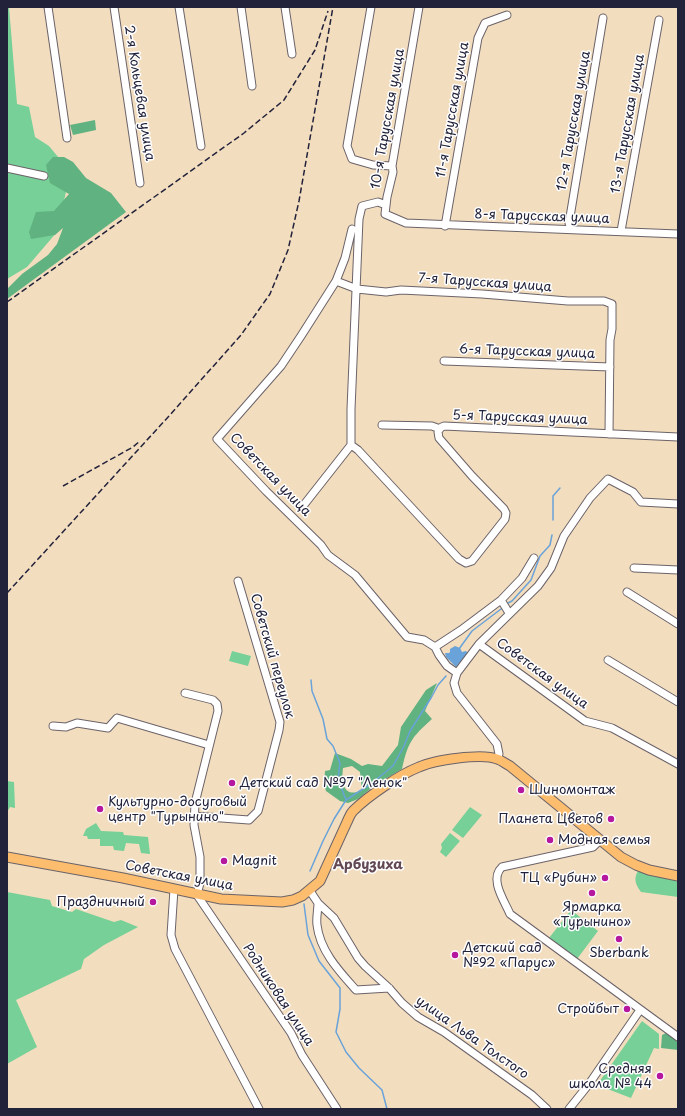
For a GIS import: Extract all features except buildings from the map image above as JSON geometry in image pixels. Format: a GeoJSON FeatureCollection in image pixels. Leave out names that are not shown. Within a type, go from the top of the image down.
{"type":"FeatureCollection","features":[{"type":"Feature","properties":{"kind":"main road","name":"Советская улица"},"geometry":{"type":"LineString","coordinates":[[7,857],[123,878],[221,899],[282,902],[297,898],[310,891],[320,881],[352,812],[383,788],[419,766],[483,756],[497,759],[510,766],[621,857],[649,870],[678,876]]}},
{"type":"Feature","properties":{"kind":"street"},"geometry":{"type":"LineString","coordinates":[[48,7],[67,138]]}},
{"type":"Feature","properties":{"kind":"street","name":"2-я Кольцевая улица"},"geometry":{"type":"LineString","coordinates":[[114,7],[140,183]]}},
{"type":"Feature","properties":{"kind":"street"},"geometry":{"type":"LineString","coordinates":[[179,7],[201,146]]}},
{"type":"Feature","properties":{"kind":"street"},"geometry":{"type":"LineString","coordinates":[[241,7],[252,86]]}},
{"type":"Feature","properties":{"kind":"street"},"geometry":{"type":"LineString","coordinates":[[285,7],[292,54]]}},
{"type":"Feature","properties":{"kind":"street"},"geometry":{"type":"LineString","coordinates":[[371,7],[348,146],[352,159],[373,165],[392,166]]}},
{"type":"Feature","properties":{"kind":"street","name":"10-я Тарусская улица"},"geometry":{"type":"LineString","coordinates":[[406,223],[385,214],[419,7]]}},
{"type":"Feature","properties":{"kind":"street","name":"11-я Тарусская улица"},"geometry":{"type":"LineString","coordinates":[[446,226],[478,38],[485,23],[507,15]]}},
{"type":"Feature","properties":{"kind":"street","name":"12-я Тарусская улица"},"geometry":{"type":"LineString","coordinates":[[571,229],[569,223],[604,18]]}},
{"type":"Feature","properties":{"kind":"street","name":"13-я Тарусская улица"},"geometry":{"type":"LineString","coordinates":[[621,231],[659,20]]}},
{"type":"Feature","properties":{"kind":"street"},"geometry":{"type":"LineString","coordinates":[[7,168],[44,176]]}},
{"type":"Feature","properties":{"kind":"street"},"geometry":{"type":"LineString","coordinates":[[303,506],[351,445],[351,409],[359,219],[362,206],[378,202],[386,205]]}},
{"type":"Feature","properties":{"kind":"street","name":"8-я Тарусская улица"},"geometry":{"type":"LineString","coordinates":[[406,223],[446,226],[678,232]]}},
{"type":"Feature","properties":{"kind":"street","name":"Советская улица"},"geometry":{"type":"LineString","coordinates":[[352,229],[345,258],[336,281],[280,366],[218,439],[328,555],[355,575],[407,637],[424,640],[434,647],[439,656],[457,673],[478,644],[538,586],[551,568],[564,536],[590,498],[608,478],[633,492],[641,502],[678,504]]}},
{"type":"Feature","properties":{"kind":"street","name":"7-я Тарусская улица"},"geometry":{"type":"LineString","coordinates":[[336,281],[357,289],[386,292],[402,290],[604,301],[612,304],[610,367]]}},
{"type":"Feature","properties":{"kind":"street","name":"6-я Тарусская улица"},"geometry":{"type":"LineString","coordinates":[[444,361],[610,367]]}},
{"type":"Feature","properties":{"kind":"street"},"geometry":{"type":"LineString","coordinates":[[609,434],[610,367]]}},
{"type":"Feature","properties":{"kind":"street"},"geometry":{"type":"LineString","coordinates":[[382,426],[432,426],[440,430]]}},
{"type":"Feature","properties":{"kind":"street","name":"5-я Тарусская улица"},"geometry":{"type":"LineString","coordinates":[[351,445],[358,450],[459,559],[466,563],[472,561],[506,519],[506,514],[504,509],[472,476],[439,438],[438,432],[444,426],[678,436]]}},
{"type":"Feature","properties":{"kind":"street"},"geometry":{"type":"LineString","coordinates":[[434,647],[462,630],[501,600],[522,578],[534,558]]}},
{"type":"Feature","properties":{"kind":"street"},"geometry":{"type":"LineString","coordinates":[[634,568],[678,570]]}},
{"type":"Feature","properties":{"kind":"street","name":"Советский переулок"},"geometry":{"type":"LineString","coordinates":[[194,816],[249,820],[253,817],[258,811],[262,799],[279,730],[280,722],[278,712],[238,581]]}},
{"type":"Feature","properties":{"kind":"street"},"geometry":{"type":"LineString","coordinates":[[627,592],[678,624]]}},
{"type":"Feature","properties":{"kind":"street"},"geometry":{"type":"LineString","coordinates":[[501,600],[509,613]]}},
{"type":"Feature","properties":{"kind":"street","name":"Советская улица"},"geometry":{"type":"LineString","coordinates":[[478,644],[585,721],[612,728],[678,764]]}},
{"type":"Feature","properties":{"kind":"street"},"geometry":{"type":"LineString","coordinates":[[608,660],[678,702]]}},
{"type":"Feature","properties":{"kind":"street"},"geometry":{"type":"LineString","coordinates":[[457,673],[454,683],[457,693],[497,744],[499,754],[497,759]]}},
{"type":"Feature","properties":{"kind":"street"},"geometry":{"type":"LineString","coordinates":[[185,693],[213,700],[218,704],[218,711],[195,803],[194,825],[200,857],[200,883],[197,895]]}},
{"type":"Feature","properties":{"kind":"street"},"geometry":{"type":"LineString","coordinates":[[54,726],[66,727],[77,723],[108,728],[117,718],[209,745]]}},
{"type":"Feature","properties":{"kind":"street"},"geometry":{"type":"LineString","coordinates":[[600,840],[593,847],[502,867],[498,871],[496,880],[510,914],[678,1037]]}},
{"type":"Feature","properties":{"kind":"street"},"geometry":{"type":"LineString","coordinates":[[174,889],[171,935],[175,949],[259,1109]]}},
{"type":"Feature","properties":{"kind":"street","name":"улица Льва Толстого"},"geometry":{"type":"LineString","coordinates":[[310,891],[318,903],[334,918],[358,958],[402,1003],[418,1017],[444,1032],[532,1095],[547,1109]]}},
{"type":"Feature","properties":{"kind":"street","name":"Родниковая улица"},"geometry":{"type":"LineString","coordinates":[[197,895],[291,1033],[302,1055],[337,1109]]}},
{"type":"Feature","properties":{"kind":"street"},"geometry":{"type":"LineString","coordinates":[[318,903],[317,925],[322,943],[335,966],[356,990],[389,988]]}},
{"type":"Feature","properties":{"kind":"street"},"geometry":{"type":"LineString","coordinates":[[570,1109],[640,1010]]}},
{"type":"Feature","properties":{"kind":"green space"},"geometry":{"type":"Polygon","coordinates":[[[7,7],[9,7],[17,104],[29,107],[35,137],[49,146],[70,174],[57,232],[27,267],[7,279],[7,7]]]}},
{"type":"Feature","properties":{"kind":"green space"},"geometry":{"type":"Polygon","coordinates":[[[95,120],[96,130],[73,135],[70,125],[95,120]]]}},
{"type":"Feature","properties":{"kind":"green space"},"geometry":{"type":"Polygon","coordinates":[[[53,157],[64,157],[73,162],[86,178],[111,193],[126,212],[7,299],[7,289],[22,274],[48,255],[57,244],[63,228],[55,235],[31,239],[29,232],[36,212],[54,211],[69,194],[50,183],[46,165],[53,157]]]}},
{"type":"Feature","properties":{"kind":"green space"},"geometry":{"type":"Polygon","coordinates":[[[232,651],[251,656],[248,666],[229,661],[232,651]]]}},
{"type":"Feature","properties":{"kind":"green space"},"geometry":{"type":"Polygon","coordinates":[[[437,683],[425,711],[432,719],[415,736],[409,746],[402,769],[375,785],[358,799],[348,803],[340,801],[326,791],[324,785],[325,771],[330,770],[335,753],[351,759],[362,766],[368,764],[382,766],[398,745],[401,727],[426,690],[437,683]],[[352,766],[343,768],[343,784],[348,791],[356,792],[362,790],[360,772],[352,766]]]}},
{"type":"Feature","properties":{"kind":"green space"},"geometry":{"type":"Polygon","coordinates":[[[7,781],[14,782],[15,808],[10,807],[7,812],[7,781]]]}},
{"type":"Feature","properties":{"kind":"green space"},"geometry":{"type":"Polygon","coordinates":[[[470,807],[482,815],[463,838],[452,830],[470,807]]]}},
{"type":"Feature","properties":{"kind":"green space"},"geometry":{"type":"Polygon","coordinates":[[[96,823],[101,831],[123,832],[124,835],[148,837],[150,854],[141,853],[139,844],[126,843],[124,851],[114,850],[113,846],[100,846],[100,839],[88,839],[87,836],[83,836],[86,829],[96,823]]]}},
{"type":"Feature","properties":{"kind":"green space"},"geometry":{"type":"Polygon","coordinates":[[[450,833],[460,841],[446,857],[440,852],[442,848],[441,844],[450,833]]]}},
{"type":"Feature","properties":{"kind":"green space"},"geometry":{"type":"Polygon","coordinates":[[[638,871],[653,876],[678,880],[678,897],[641,892],[636,882],[638,871]]]}},
{"type":"Feature","properties":{"kind":"green space"},"geometry":{"type":"Polygon","coordinates":[[[7,892],[50,900],[52,906],[72,912],[76,909],[114,922],[121,920],[138,927],[104,945],[84,959],[81,969],[16,1000],[37,1047],[7,1064],[7,892]]]}},
{"type":"Feature","properties":{"kind":"green space"},"geometry":{"type":"Polygon","coordinates":[[[571,910],[598,931],[577,959],[549,938],[571,910]]]}},
{"type":"Feature","properties":{"kind":"green space"},"geometry":{"type":"Polygon","coordinates":[[[642,1021],[659,1034],[659,1049],[654,1048],[631,1098],[597,1085],[642,1021]]]}},
{"type":"Feature","properties":{"kind":"green space"},"geometry":{"type":"Polygon","coordinates":[[[666,1033],[678,1042],[678,1050],[661,1048],[662,1035],[666,1033]]]}},
{"type":"Feature","properties":{"kind":"water"},"geometry":{"type":"Polygon","coordinates":[[[455,646],[460,648],[462,652],[466,651],[468,653],[456,667],[446,657],[445,653],[449,653],[450,649],[455,646]]]}},
{"type":"Feature","properties":{"kind":"waterway"},"geometry":{"type":"LineString","coordinates":[[553,520],[553,496],[560,488]]}},
{"type":"Feature","properties":{"kind":"waterway"},"geometry":{"type":"LineString","coordinates":[[508,603],[512,601],[531,580],[540,556],[550,545],[552,535]]}},
{"type":"Feature","properties":{"kind":"waterway"},"geometry":{"type":"LineString","coordinates":[[459,649],[472,631],[501,609]]}},
{"type":"Feature","properties":{"kind":"waterway"},"geometry":{"type":"LineString","coordinates":[[310,871],[334,819],[346,800],[372,783],[393,766],[410,731],[438,685],[446,676]]}},
{"type":"Feature","properties":{"kind":"waterway"},"geometry":{"type":"LineString","coordinates":[[311,680],[312,691],[323,719],[327,739],[333,746],[340,763],[338,779],[346,800]]}},
{"type":"Feature","properties":{"kind":"waterway"},"geometry":{"type":"LineString","coordinates":[[304,904],[308,935],[319,961],[340,988],[340,1009],[336,1032],[346,1052],[359,1068],[382,1090],[387,1109]]}},
{"type":"Feature","properties":{"kind":"railway"},"geometry":{"type":"LineString","coordinates":[[7,593],[241,335],[270,294],[288,250],[299,201],[333,7]]}},
{"type":"Feature","properties":{"kind":"railway"},"geometry":{"type":"LineString","coordinates":[[7,302],[244,133],[284,100],[315,50],[328,11]]}},
{"type":"Feature","properties":{"kind":"railway"},"geometry":{"type":"LineString","coordinates":[[63,486],[133,447],[140,441]]}},
{"type":"Feature","properties":{"kind":"place","name":"Детский сад №97 \"Ленок\""},"geometry":{"type":"Point","coordinates":[232,783]}},
{"type":"Feature","properties":{"kind":"place","name":"Шиномонтаж"},"geometry":{"type":"Point","coordinates":[521,790]}},
{"type":"Feature","properties":{"kind":"place","name":"Культурно-досуговый центр \"Турынино\""},"geometry":{"type":"Point","coordinates":[100,809]}},
{"type":"Feature","properties":{"kind":"place","name":"Планета Цветов"},"geometry":{"type":"Point","coordinates":[611,819]}},
{"type":"Feature","properties":{"kind":"place","name":"Модная семья"},"geometry":{"type":"Point","coordinates":[550,840]}},
{"type":"Feature","properties":{"kind":"place","name":"Magnit"},"geometry":{"type":"Point","coordinates":[224,861]}},
{"type":"Feature","properties":{"kind":"place","name":"ТЦ «Рубин»"},"geometry":{"type":"Point","coordinates":[605,878]}},
{"type":"Feature","properties":{"kind":"place","name":"Ярмарка «Турынино»"},"geometry":{"type":"Point","coordinates":[592,893]}},
{"type":"Feature","properties":{"kind":"place","name":"Праздничный"},"geometry":{"type":"Point","coordinates":[153,902]}},
{"type":"Feature","properties":{"kind":"place","name":"Sberbank"},"geometry":{"type":"Point","coordinates":[619,939]}},
{"type":"Feature","properties":{"kind":"place","name":"Детский сад №92 «Парус»"},"geometry":{"type":"Point","coordinates":[455,955]}},
{"type":"Feature","properties":{"kind":"place","name":"Стройбыт"},"geometry":{"type":"Point","coordinates":[627,1009]}},
{"type":"Feature","properties":{"kind":"place","name":"Средняя школа № 44"},"geometry":{"type":"Point","coordinates":[660,1076]}},
{"type":"Feature","properties":{"kind":"district","name":"Арбузиха"},"geometry":{"type":"Point","coordinates":[368,865]}}]}
